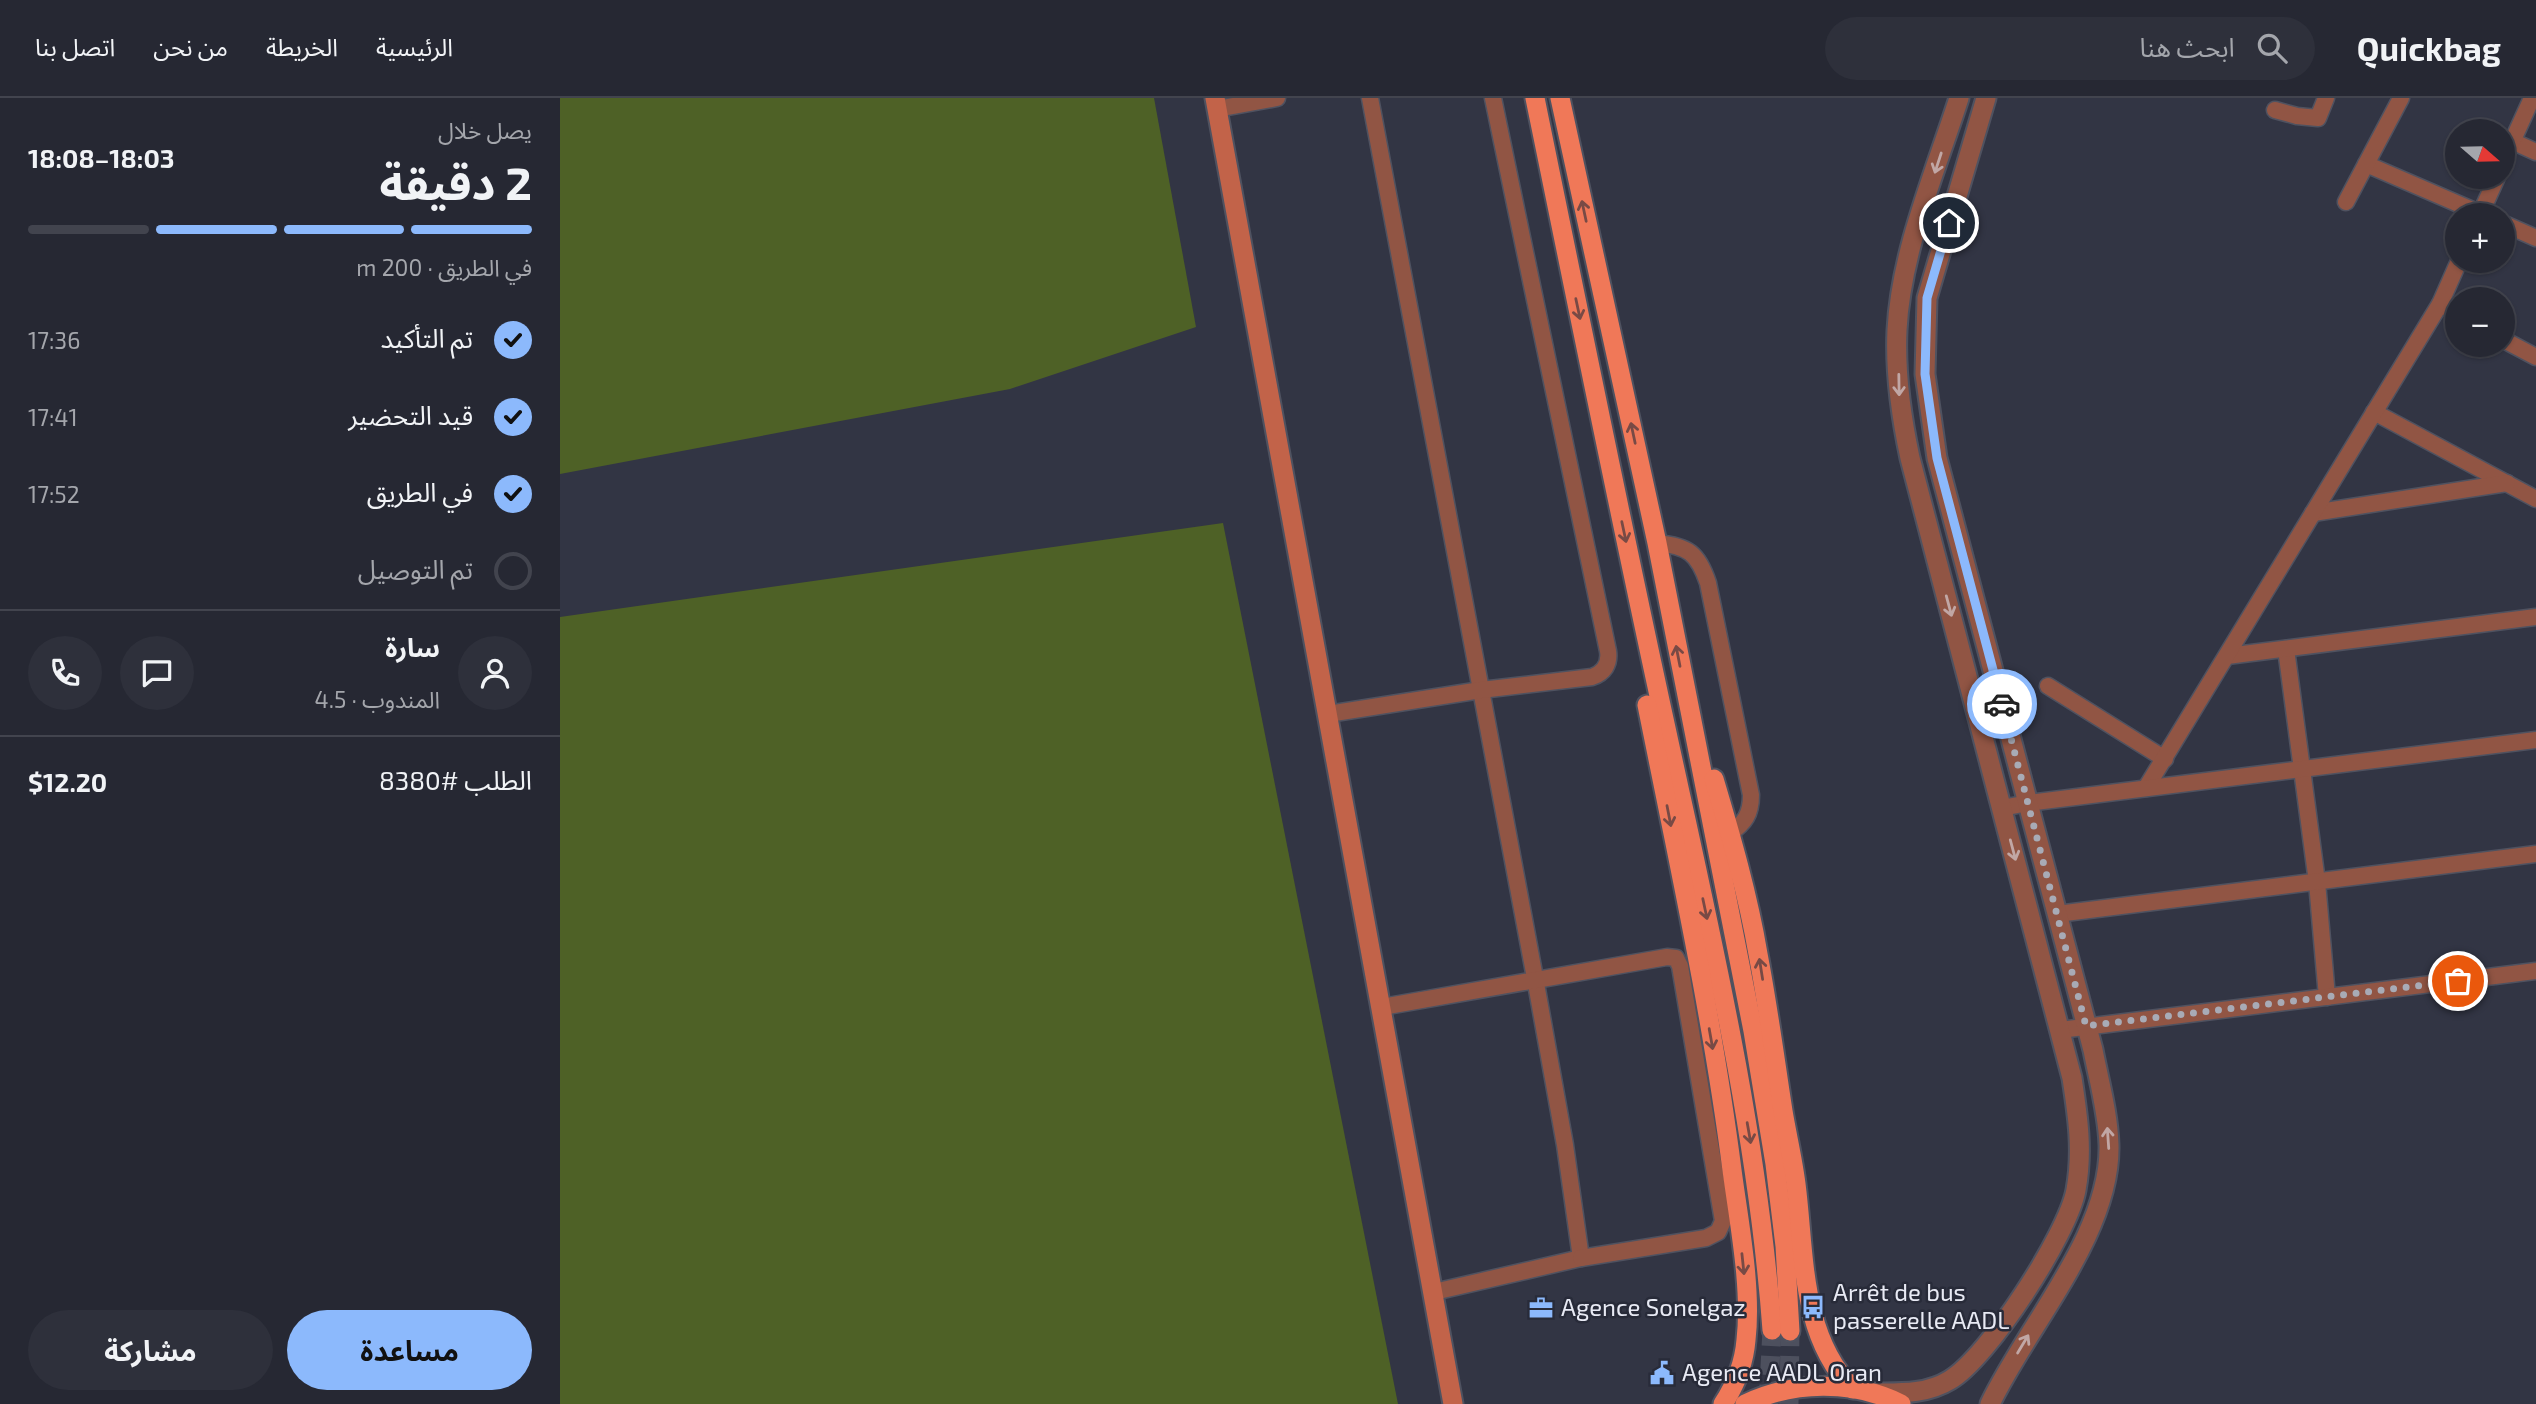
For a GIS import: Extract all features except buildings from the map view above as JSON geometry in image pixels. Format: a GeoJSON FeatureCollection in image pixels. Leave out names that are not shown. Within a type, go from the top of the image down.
{"type":"FeatureCollection","features":[{"type":"Feature","properties":{"kind":"highway"},"geometry":{"type":"LineString","coordinates":[[1535,98],[1719,974],[1745,1110],[1781,1330],[1785,1245],[1766,1101],[1657,543],[1560,98]]}},
{"type":"Feature","properties":{"kind":"highway"},"geometry":{"type":"LineString","coordinates":[[1644,627],[1646,700],[1716,1066],[1730,1151],[1746,1291],[1748,1318],[1743,1359],[1733,1387],[1723,1404]]}},
{"type":"Feature","properties":{"kind":"highway"},"geometry":{"type":"LineString","coordinates":[[1691,723],[1712,769],[1758,952],[1796,1184],[1804,1267],[1816,1327],[1838,1373],[1862,1391]]}},
{"type":"Feature","properties":{"kind":"highway"},"geometry":{"type":"LineString","coordinates":[[1745,1404],[1773,1393],[1800,1388],[1862,1391],[1901,1404]]}},
{"type":"Feature","properties":{"kind":"main road"},"geometry":{"type":"LineString","coordinates":[[1216,104],[1434,1292],[1452,1404]]}},
{"type":"Feature","properties":{"kind":"street"},"geometry":{"type":"LineString","coordinates":[[1216,104],[1277,98]]}},
{"type":"Feature","properties":{"kind":"street"},"geometry":{"type":"LineString","coordinates":[[1370,98],[1535,978],[1565,1146],[1581,1258]]}},
{"type":"Feature","properties":{"kind":"street"},"geometry":{"type":"LineString","coordinates":[[1328,714],[1592,677],[1604,670],[1609,656],[1493,98]]}},
{"type":"Feature","properties":{"kind":"street"},"geometry":{"type":"LineString","coordinates":[[1862,1391],[1909,1394],[1950,1380],[1966,1367],[1997,1333],[2062,1227],[2076,1194],[2081,1158],[2080,1127],[2072,1078],[1910,458],[1900,408],[1897,331],[1902,289],[1916,231],[1959,98]]}},
{"type":"Feature","properties":{"kind":"street"},"geometry":{"type":"LineString","coordinates":[[1986,98],[1927,298],[1925,374],[1937,458],[2086,1026],[2104,1102],[2109,1145],[2106,1180],[2094,1218],[2075,1258],[1990,1404]]}},
{"type":"Feature","properties":{"kind":"street"},"geometry":{"type":"LineString","coordinates":[[2275,110],[2318,118],[2326,98]]}},
{"type":"Feature","properties":{"kind":"street"},"geometry":{"type":"LineString","coordinates":[[2346,202],[2401,98]]}},
{"type":"Feature","properties":{"kind":"street"},"geometry":{"type":"LineString","coordinates":[[2515,135],[2532,98]]}},
{"type":"Feature","properties":{"kind":"street"},"geometry":{"type":"LineString","coordinates":[[2515,142],[2536,152]]}},
{"type":"Feature","properties":{"kind":"street"},"geometry":{"type":"LineString","coordinates":[[2366,164],[2454,203]]}},
{"type":"Feature","properties":{"kind":"street"},"geometry":{"type":"LineString","coordinates":[[2515,229],[2536,238]]}},
{"type":"Feature","properties":{"kind":"street"},"geometry":{"type":"LineString","coordinates":[[2146,788],[2440,304],[2454,273]]}},
{"type":"Feature","properties":{"kind":"street"},"geometry":{"type":"LineString","coordinates":[[2440,304],[2445,307]]}},
{"type":"Feature","properties":{"kind":"street"},"geometry":{"type":"LineString","coordinates":[[2515,345],[2536,357]]}},
{"type":"Feature","properties":{"kind":"street"},"geometry":{"type":"LineString","coordinates":[[2374,412],[2536,499]]}},
{"type":"Feature","properties":{"kind":"street"},"geometry":{"type":"LineString","coordinates":[[2313,513],[2507,483]]}},
{"type":"Feature","properties":{"kind":"street"},"geometry":{"type":"LineString","coordinates":[[1657,543],[1682,547],[1693,554],[1703,566],[1708,583],[1751,795],[1751,806],[1746,819],[1729,834]]}},
{"type":"Feature","properties":{"kind":"street"},"geometry":{"type":"LineString","coordinates":[[2227,656],[2536,617]]}},
{"type":"Feature","properties":{"kind":"street"},"geometry":{"type":"LineString","coordinates":[[2286,649],[2317,881],[2327,997]]}},
{"type":"Feature","properties":{"kind":"street"},"geometry":{"type":"LineString","coordinates":[[2048,686],[2165,759]]}},
{"type":"Feature","properties":{"kind":"street"},"geometry":{"type":"LineString","coordinates":[[2001,808],[2536,740]]}},
{"type":"Feature","properties":{"kind":"street"},"geometry":{"type":"LineString","coordinates":[[2057,914],[2536,854]]}},
{"type":"Feature","properties":{"kind":"street"},"geometry":{"type":"LineString","coordinates":[[1381,1007],[1667,957],[1676,958],[1680,966],[1723,1221],[1718,1232],[1706,1238],[1581,1258],[1434,1292]]}},
{"type":"Feature","properties":{"kind":"street"},"geometry":{"type":"LineString","coordinates":[[2060,1031],[2536,971]]}},
{"type":"Feature","properties":{"kind":"green space"},"geometry":{"type":"Polygon","coordinates":[[[560,98],[1154,98],[1196,327],[1010,389],[560,474],[560,98]]]}},
{"type":"Feature","properties":{"kind":"green space"},"geometry":{"type":"Polygon","coordinates":[[[1223,523],[1398,1404],[560,1404],[560,617],[1223,523]]]}},
{"type":"Feature","properties":{"kind":"tunnel"},"geometry":{"type":"LineString","coordinates":[[1768,1404],[1772,1330]]}},
{"type":"Feature","properties":{"kind":"tunnel"},"geometry":{"type":"LineString","coordinates":[[1789,1404],[1790,1331]]}},
{"type":"Feature","properties":{"kind":"way so far"},"geometry":{"type":"LineString","coordinates":[[2002,704],[2086,1026],[2458,981]]}},
{"type":"Feature","properties":{"kind":"place","name":"Arrêt de bus passerelle AADL"},"geometry":{"type":"Point","coordinates":[1813,1307]}},
{"type":"Feature","properties":{"kind":"place","name":"Agence Sonelgaz"},"geometry":{"type":"Point","coordinates":[1541,1308]}},
{"type":"Feature","properties":{"kind":"place","name":"Agence AADL Oran"},"geometry":{"type":"Point","coordinates":[1662,1373]}},
{"type":"Feature","properties":{"kind":"route"},"geometry":{"type":"LineString","coordinates":[[1949,223],[1927,298],[1924,333],[1929,412],[1937,458],[2002,704]]}}]}
